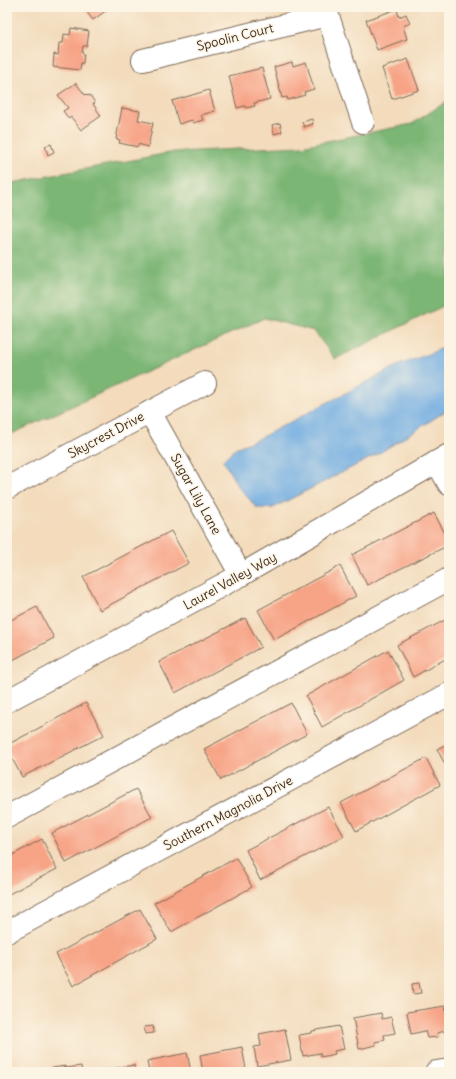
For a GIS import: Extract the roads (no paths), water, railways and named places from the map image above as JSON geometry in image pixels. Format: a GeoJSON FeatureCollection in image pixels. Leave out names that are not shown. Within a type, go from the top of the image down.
{"type":"FeatureCollection","features":[{"type":"Feature","properties":{"kind":"street","name":"Spoolin Court"},"geometry":{"type":"LineString","coordinates":[[143,60],[326,11]]}},
{"type":"Feature","properties":{"kind":"street"},"geometry":{"type":"LineString","coordinates":[[326,11],[363,122]]}},
{"type":"Feature","properties":{"kind":"street","name":"Skycrest Drive"},"geometry":{"type":"LineString","coordinates":[[7,488],[205,383]]}},
{"type":"Feature","properties":{"kind":"street","name":"Sugar Lily Lane"},"geometry":{"type":"LineString","coordinates":[[150,412],[241,575]]}},
{"type":"Feature","properties":{"kind":"street"},"geometry":{"type":"LineString","coordinates":[[443,458],[449,484]]}},
{"type":"Feature","properties":{"kind":"street","name":"Laurel Valley Way"},"geometry":{"type":"LineString","coordinates":[[7,701],[241,575],[443,458]]}},
{"type":"Feature","properties":{"kind":"street"},"geometry":{"type":"LineString","coordinates":[[7,817],[449,579]]}},
{"type":"Feature","properties":{"kind":"street","name":"Southern Magnolia Drive"},"geometry":{"type":"LineString","coordinates":[[7,932],[449,694]]}},
{"type":"Feature","properties":{"kind":"street"},"geometry":{"type":"LineString","coordinates":[[436,1072],[449,1070]]}},
{"type":"Feature","properties":{"kind":"water"},"geometry":{"type":"Polygon","coordinates":[[[449,346],[449,409],[378,454],[273,508],[257,508],[237,485],[223,460],[235,448],[258,439],[397,366],[449,346]]]}}]}
